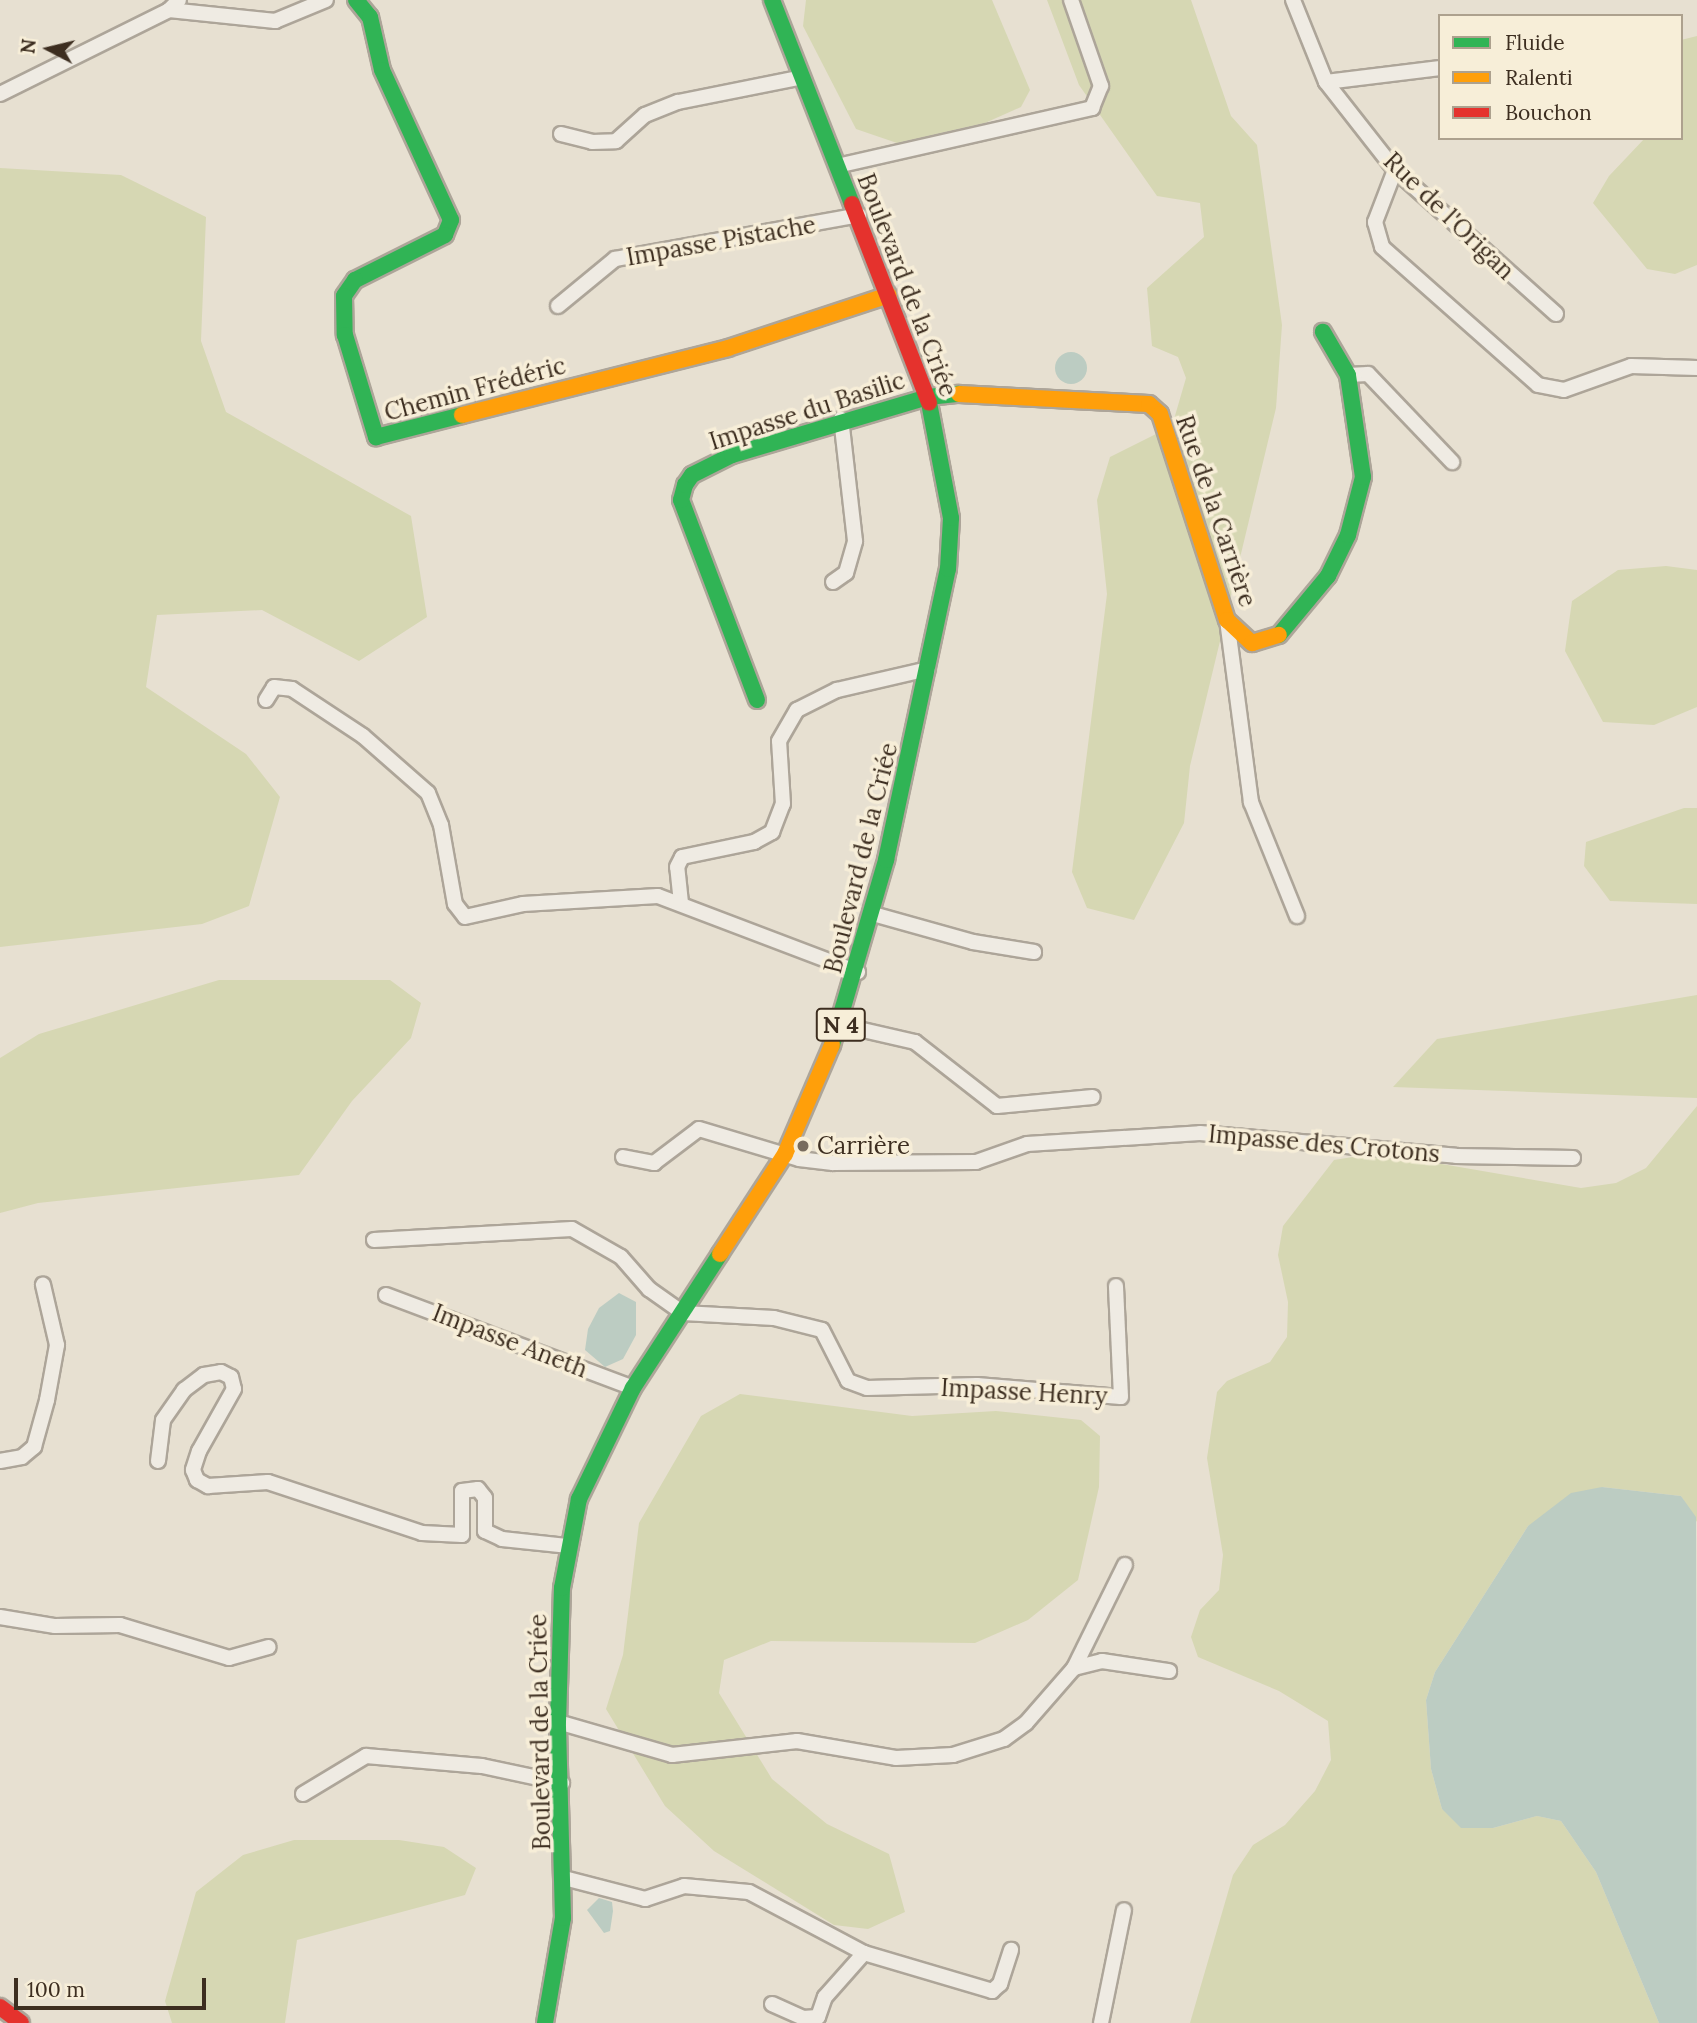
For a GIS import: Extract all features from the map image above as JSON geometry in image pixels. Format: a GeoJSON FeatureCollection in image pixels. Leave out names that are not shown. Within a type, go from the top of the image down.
{"type":"FeatureCollection","features":[{"type":"Feature","properties":{"kind":"street"},"geometry":{"type":"LineString","coordinates":[[0,94],[174,5],[275,21],[326,0]]}},
{"type":"Feature","properties":{"kind":"street","name":"Chemin Frédéric"},"geometry":{"type":"LineString","coordinates":[[356,0],[370,17],[382,70],[451,220],[445,235],[355,280],[344,296],[345,335],[376,437],[727,348],[889,295]]}},
{"type":"Feature","properties":{"kind":"street","name":"Boulevard de la Criée"},"geometry":{"type":"LineString","coordinates":[[545,2023],[565,1878],[558,1722],[567,1546],[579,1499],[633,1388],[785,1154],[841,1025],[873,914],[948,569],[951,519],[928,397],[859,215],[772,0]]}},
{"type":"Feature","properties":{"kind":"street"},"geometry":{"type":"LineString","coordinates":[[837,166],[1093,108],[1101,86],[1071,0]]}},
{"type":"Feature","properties":{"kind":"street","name":"Rue de l'Origan"},"geometry":{"type":"LineString","coordinates":[[1293,0],[1326,82],[1395,170],[1556,314]]}},
{"type":"Feature","properties":{"kind":"street"},"geometry":{"type":"LineString","coordinates":[[1326,82],[1438,68]]}},
{"type":"Feature","properties":{"kind":"street"},"geometry":{"type":"LineString","coordinates":[[561,134],[592,142],[616,141],[645,115],[678,102],[803,77]]}},
{"type":"Feature","properties":{"kind":"street"},"geometry":{"type":"LineString","coordinates":[[1395,170],[1375,222],[1382,247],[1538,385],[1564,390],[1630,366],[1697,368]]}},
{"type":"Feature","properties":{"kind":"street","name":"Impasse Pistache"},"geometry":{"type":"LineString","coordinates":[[558,306],[615,259],[859,215]]}},
{"type":"Feature","properties":{"kind":"street","name":"Rue de la Carrière"},"geometry":{"type":"LineString","coordinates":[[928,397],[970,393],[1149,404],[1160,414],[1227,620],[1252,643],[1265,643],[1278,636],[1328,576],[1348,535],[1363,477],[1363,451],[1348,375],[1323,332]]}},
{"type":"Feature","properties":{"kind":"street"},"geometry":{"type":"LineString","coordinates":[[1348,375],[1368,374],[1452,463]]}},
{"type":"Feature","properties":{"kind":"street","name":"Impasse du Basilic"},"geometry":{"type":"LineString","coordinates":[[757,700],[681,500],[685,485],[692,475],[732,455],[841,419],[928,397]]}},
{"type":"Feature","properties":{"kind":"street"},"geometry":{"type":"LineString","coordinates":[[833,582],[846,573],[855,541],[841,419]]}},
{"type":"Feature","properties":{"kind":"street"},"geometry":{"type":"LineString","coordinates":[[1227,620],[1251,802],[1297,916]]}},
{"type":"Feature","properties":{"kind":"street"},"geometry":{"type":"LineString","coordinates":[[681,903],[677,867],[682,857],[754,842],[772,832],[783,804],[779,741],[797,710],[837,691],[928,669]]}},
{"type":"Feature","properties":{"kind":"street"},"geometry":{"type":"LineString","coordinates":[[266,700],[274,687],[292,689],[363,736],[428,793],[441,825],[455,904],[464,917],[506,906],[625,896],[681,903],[858,972]]}},
{"type":"Feature","properties":{"kind":"street"},"geometry":{"type":"LineString","coordinates":[[873,914],[973,942],[1034,952]]}},
{"type":"Feature","properties":{"kind":"street"},"geometry":{"type":"LineString","coordinates":[[841,1025],[915,1042],[997,1106],[1093,1097]]}},
{"type":"Feature","properties":{"kind":"street","name":"Impasse des Crotons"},"geometry":{"type":"LineString","coordinates":[[623,1157],[654,1163],[699,1129],[785,1154],[833,1163],[976,1163],[1027,1144],[1199,1133],[1457,1156],[1573,1158]]}},
{"type":"Feature","properties":{"kind":"street"},"geometry":{"type":"LineString","coordinates":[[374,1240],[572,1229],[621,1257],[649,1289],[683,1313]]}},
{"type":"Feature","properties":{"kind":"street"},"geometry":{"type":"LineString","coordinates":[[0,1461],[22,1457],[34,1447],[47,1400],[57,1345],[43,1285]]}},
{"type":"Feature","properties":{"kind":"street","name":"Impasse Henry"},"geometry":{"type":"LineString","coordinates":[[683,1313],[774,1318],[822,1330],[848,1381],[867,1388],[977,1385],[1121,1397],[1116,1286]]}},
{"type":"Feature","properties":{"kind":"street","name":"Impasse Aneth"},"geometry":{"type":"LineString","coordinates":[[386,1295],[633,1388]]}},
{"type":"Feature","properties":{"kind":"street"},"geometry":{"type":"LineString","coordinates":[[158,1461],[163,1420],[184,1390],[204,1375],[221,1372],[230,1377],[234,1389],[199,1451],[193,1470],[197,1480],[208,1486],[268,1482],[422,1533],[462,1535],[462,1491],[478,1489],[485,1498],[485,1531],[502,1539],[567,1546]]}},
{"type":"Feature","properties":{"kind":"street"},"geometry":{"type":"LineString","coordinates":[[558,1722],[672,1755],[797,1741],[896,1758],[953,1755],[1004,1739],[1026,1723],[1074,1668],[1125,1564]]}},
{"type":"Feature","properties":{"kind":"street"},"geometry":{"type":"LineString","coordinates":[[0,1617],[55,1626],[120,1625],[229,1658],[269,1647]]}},
{"type":"Feature","properties":{"kind":"street"},"geometry":{"type":"LineString","coordinates":[[1074,1668],[1102,1661],[1169,1671]]}},
{"type":"Feature","properties":{"kind":"street"},"geometry":{"type":"LineString","coordinates":[[303,1794],[366,1756],[482,1766],[562,1783]]}},
{"type":"Feature","properties":{"kind":"street"},"geometry":{"type":"LineString","coordinates":[[565,1878],[645,1899],[684,1886],[749,1892],[864,1953],[992,1991],[1000,1984],[1011,1950]]}},
{"type":"Feature","properties":{"kind":"street"},"geometry":{"type":"LineString","coordinates":[[1101,2023],[1124,1910]]}},
{"type":"Feature","properties":{"kind":"street"},"geometry":{"type":"LineString","coordinates":[[772,2004],[803,2018],[818,2017],[825,1997],[864,1953]]}},
{"type":"Feature","properties":{"kind":"street"},"geometry":{"type":"LineString","coordinates":[[0,2007],[21,2023]]}},
{"type":"Feature","properties":{"kind":"green space"},"geometry":{"type":"Polygon","coordinates":[[[806,0],[992,0],[1030,90],[1021,107],[985,123],[897,143],[856,129],[803,26],[806,0]]]}},
{"type":"Feature","properties":{"kind":"green space"},"geometry":{"type":"Polygon","coordinates":[[[1047,0],[1191,0],[1231,116],[1257,145],[1282,325],[1276,408],[1190,766],[1184,823],[1134,920],[1087,908],[1072,872],[1107,594],[1097,500],[1110,457],[1172,426],[1186,378],[1178,357],[1152,346],[1147,288],[1204,237],[1200,203],[1157,196],[1079,85],[1047,0]]]}},
{"type":"Feature","properties":{"kind":"green space"},"geometry":{"type":"Polygon","coordinates":[[[1697,36],[1697,265],[1675,274],[1647,269],[1593,203],[1609,176],[1643,140],[1683,140],[1683,40],[1697,36]]]}},
{"type":"Feature","properties":{"kind":"green space"},"geometry":{"type":"Polygon","coordinates":[[[0,168],[121,175],[206,217],[201,341],[226,412],[411,516],[427,617],[359,661],[262,610],[157,615],[146,687],[246,754],[280,797],[249,906],[202,924],[0,947],[0,168]]]}},
{"type":"Feature","properties":{"kind":"green space"},"geometry":{"type":"Polygon","coordinates":[[[1666,566],[1697,570],[1697,707],[1654,725],[1603,722],[1565,651],[1572,601],[1618,570],[1666,566]]]}},
{"type":"Feature","properties":{"kind":"green space"},"geometry":{"type":"Polygon","coordinates":[[[1684,808],[1697,808],[1697,904],[1610,901],[1584,866],[1586,842],[1684,808]]]}},
{"type":"Feature","properties":{"kind":"green space"},"geometry":{"type":"Polygon","coordinates":[[[219,980],[390,980],[421,1003],[411,1038],[352,1101],[299,1175],[38,1203],[0,1213],[0,1058],[39,1034],[219,980]]]}},
{"type":"Feature","properties":{"kind":"green space"},"geometry":{"type":"Polygon","coordinates":[[[1697,995],[1697,1098],[1393,1087],[1437,1039],[1697,995]]]}},
{"type":"Feature","properties":{"kind":"green space"},"geometry":{"type":"Polygon","coordinates":[[[1697,1106],[1697,1522],[1681,1496],[1602,1487],[1528,1526],[1435,1672],[1426,1700],[1431,1769],[1442,1809],[1493,1828],[1537,1816],[1561,1821],[1596,1872],[1659,2023],[1190,2023],[1233,1875],[1253,1845],[1285,1825],[1315,1791],[1331,1760],[1328,1721],[1279,1691],[1198,1657],[1191,1637],[1200,1610],[1219,1590],[1223,1555],[1207,1458],[1217,1392],[1227,1381],[1270,1362],[1287,1337],[1288,1302],[1278,1255],[1283,1226],[1334,1160],[1359,1156],[1401,1157],[1581,1188],[1616,1183],[1646,1168],[1697,1106]]]}},
{"type":"Feature","properties":{"kind":"green space"},"geometry":{"type":"Polygon","coordinates":[[[740,1394],[912,1416],[996,1411],[1081,1420],[1100,1436],[1099,1487],[1078,1580],[1028,1620],[975,1643],[771,1641],[724,1660],[719,1693],[772,1779],[827,1824],[889,1854],[905,1912],[868,1929],[834,1925],[714,1851],[665,1806],[606,1709],[623,1655],[639,1523],[701,1416],[740,1394]]]}},
{"type":"Feature","properties":{"kind":"green space"},"geometry":{"type":"Polygon","coordinates":[[[294,1840],[399,1840],[444,1847],[476,1868],[465,1895],[297,1940],[285,2023],[172,2023],[165,2001],[196,1892],[243,1855],[294,1840]]]}},
{"type":"Feature","properties":{"kind":"shaded area"},"geometry":{"type":"Polygon","coordinates":[[[1071,352],[1082,357],[1087,368],[1082,379],[1071,384],[1060,379],[1055,368],[1060,357],[1071,352]]]}},
{"type":"Feature","properties":{"kind":"shaded area"},"geometry":{"type":"Polygon","coordinates":[[[619,1293],[636,1302],[636,1335],[623,1359],[605,1367],[585,1350],[588,1329],[599,1308],[619,1293]]]}},
{"type":"Feature","properties":{"kind":"shaded area"},"geometry":{"type":"Polygon","coordinates":[[[1602,1487],[1681,1496],[1696,1517],[1697,2023],[1659,2023],[1596,1872],[1561,1821],[1537,1816],[1493,1828],[1461,1828],[1442,1809],[1431,1769],[1426,1700],[1435,1672],[1528,1526],[1571,1493],[1602,1487]]]}},
{"type":"Feature","properties":{"kind":"shaded area"},"geometry":{"type":"Polygon","coordinates":[[[599,1898],[612,1902],[610,1931],[604,1933],[587,1910],[599,1898]]]}},
{"type":"Feature","properties":{"kind":"traffic: fast"},"geometry":{"type":"LineString","coordinates":[[356,0],[370,17],[382,70],[451,220],[445,235],[355,280],[344,296],[345,335],[376,437],[462,415]]}},
{"type":"Feature","properties":{"kind":"traffic: fast"},"geometry":{"type":"LineString","coordinates":[[772,0],[852,204]]}},
{"type":"Feature","properties":{"kind":"traffic: fast"},"geometry":{"type":"LineString","coordinates":[[1279,635],[1328,576],[1348,535],[1363,477],[1348,375],[1323,332]]}},
{"type":"Feature","properties":{"kind":"traffic: fast"},"geometry":{"type":"LineString","coordinates":[[757,700],[681,500],[685,485],[692,475],[732,455],[928,397],[959,394]]}},
{"type":"Feature","properties":{"kind":"traffic: fast"},"geometry":{"type":"LineString","coordinates":[[832,1045],[886,860],[948,569],[951,518],[929,403]]}},
{"type":"Feature","properties":{"kind":"traffic: fast"},"geometry":{"type":"LineString","coordinates":[[545,2023],[563,1918],[558,1722],[562,1588],[579,1499],[633,1388],[720,1254]]}},
{"type":"Feature","properties":{"kind":"traffic: slow"},"geometry":{"type":"LineString","coordinates":[[462,415],[728,348],[889,295]]}},
{"type":"Feature","properties":{"kind":"traffic: slow"},"geometry":{"type":"LineString","coordinates":[[959,394],[1149,404],[1160,414],[1227,620],[1252,643],[1279,635]]}},
{"type":"Feature","properties":{"kind":"traffic: slow"},"geometry":{"type":"LineString","coordinates":[[720,1254],[785,1154],[832,1045]]}},
{"type":"Feature","properties":{"kind":"traffic: jam"},"geometry":{"type":"LineString","coordinates":[[852,204],[929,403]]}},
{"type":"Feature","properties":{"kind":"traffic: jam"},"geometry":{"type":"LineString","coordinates":[[0,2007],[21,2023]]}},
{"type":"Feature","properties":{"kind":"place","name":"Carrière"},"geometry":{"type":"Point","coordinates":[803,1146]}}]}
